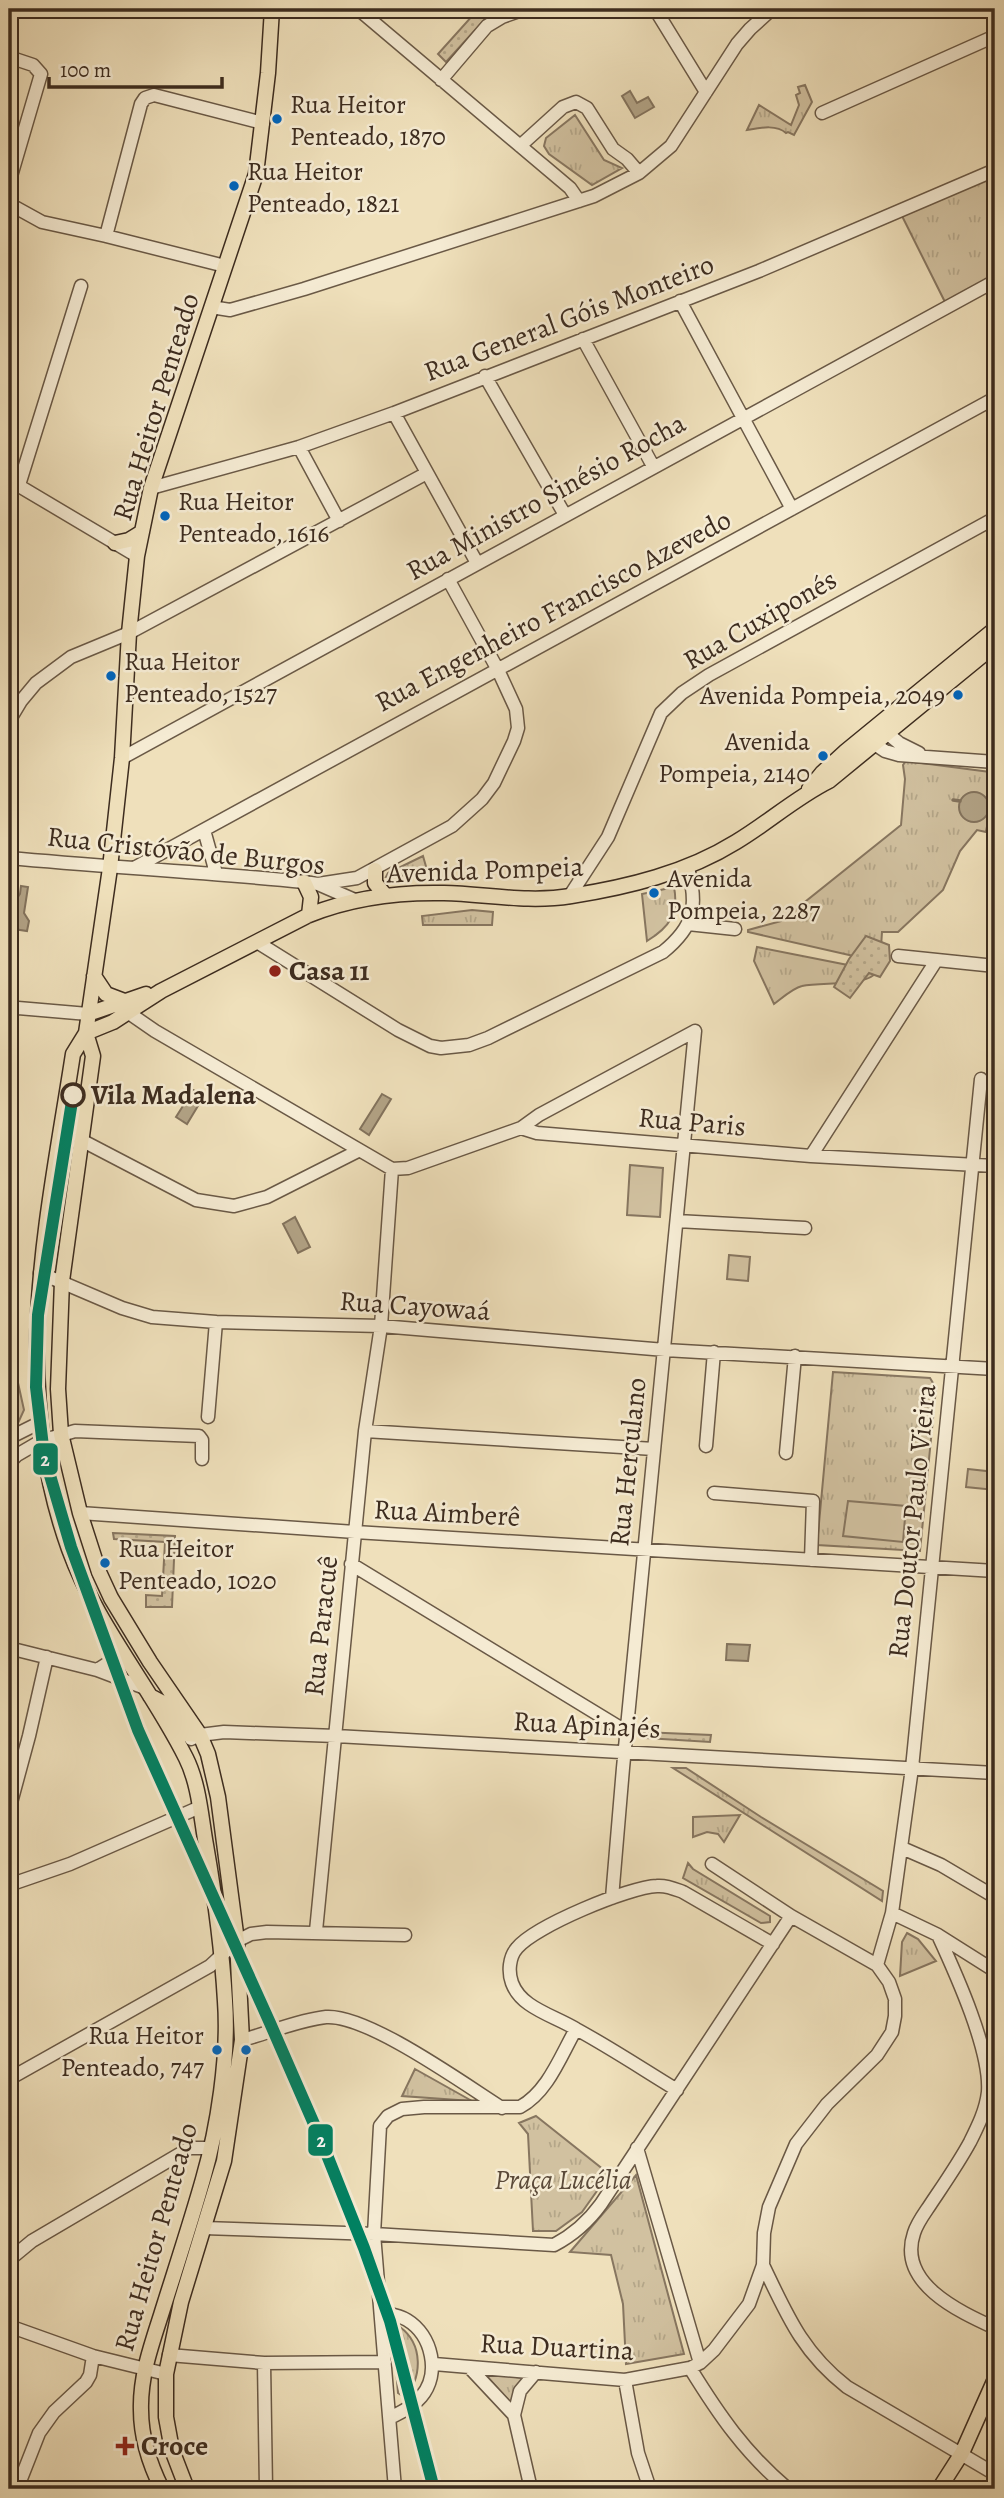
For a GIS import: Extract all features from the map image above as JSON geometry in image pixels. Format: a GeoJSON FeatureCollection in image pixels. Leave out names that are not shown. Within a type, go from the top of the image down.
{"type":"FeatureCollection","features":[{"type":"Feature","properties":{"kind":"main road","name":"Rua Heitor Penteado"},"geometry":{"type":"LineString","coordinates":[[187,2489],[172,2450],[166,2417],[166,2374],[181,2302],[224,2161],[242,2040],[237,1941],[218,1797],[208,1754],[200,1735],[150,1662],[111,1598],[99,1572],[80,1513],[61,1434],[58,1389],[62,1281],[93,1056],[86,1033],[110,868],[122,758],[128,633],[138,556],[151,488],[256,174],[272,9]]}},
{"type":"Feature","properties":{"kind":"main road"},"geometry":{"type":"LineString","coordinates":[[115,544],[142,532]]}},
{"type":"Feature","properties":{"kind":"main road"},"geometry":{"type":"LineString","coordinates":[[883,730],[995,629]]}},
{"type":"Feature","properties":{"kind":"main road"},"geometry":{"type":"LineString","coordinates":[[883,730],[995,645]]}},
{"type":"Feature","properties":{"kind":"main road","name":"Avenida Pompeia"},"geometry":{"type":"LineString","coordinates":[[86,1033],[128,1007],[309,915],[357,901],[385,895],[444,892],[518,899],[569,897],[642,882],[688,868],[734,844],[806,793],[829,781],[883,730]]}},
{"type":"Feature","properties":{"kind":"main road"},"geometry":{"type":"LineString","coordinates":[[374,870],[375,883],[385,895]]}},
{"type":"Feature","properties":{"kind":"main road"},"geometry":{"type":"LineString","coordinates":[[309,915],[311,883]]}},
{"type":"Feature","properties":{"kind":"main road"},"geometry":{"type":"LineString","coordinates":[[94,976],[106,994],[128,1007]]}},
{"type":"Feature","properties":{"kind":"main road","name":"Avenida Pompeia"},"geometry":{"type":"LineString","coordinates":[[88,1014],[128,1007]]}},
{"type":"Feature","properties":{"kind":"main road","name":"Rua Heitor Penteado"},"geometry":{"type":"LineString","coordinates":[[86,1033],[73,1054],[40,1273],[36,1343],[38,1423],[51,1490],[87,1595],[190,1768],[200,1807],[223,1955],[226,2041],[210,2148],[145,2369],[141,2410],[143,2431],[148,2454],[162,2489]]}},
{"type":"Feature","properties":{"kind":"main road"},"geometry":{"type":"LineString","coordinates":[[122,1654],[137,1651],[150,1662]]}},
{"type":"Feature","properties":{"kind":"main road"},"geometry":{"type":"LineString","coordinates":[[145,1690],[165,1704],[185,1734],[200,1735]]}},
{"type":"Feature","properties":{"kind":"main road"},"geometry":{"type":"LineString","coordinates":[[940,2489],[961,2453],[995,2379]]}},
{"type":"Feature","properties":{"kind":"street"},"geometry":{"type":"LineString","coordinates":[[358,9],[570,188],[579,201]]}},
{"type":"Feature","properties":{"kind":"street"},"geometry":{"type":"LineString","coordinates":[[441,80],[487,26],[525,9]]}},
{"type":"Feature","properties":{"kind":"street"},"geometry":{"type":"LineString","coordinates":[[655,9],[706,92]]}},
{"type":"Feature","properties":{"kind":"street"},"geometry":{"type":"LineString","coordinates":[[211,307],[230,310],[304,289],[594,196],[639,173],[671,146],[737,44],[772,9]]}},
{"type":"Feature","properties":{"kind":"street"},"geometry":{"type":"LineString","coordinates":[[822,113],[995,36]]}},
{"type":"Feature","properties":{"kind":"street"},"geometry":{"type":"LineString","coordinates":[[9,57],[33,65],[41,74],[9,183]]}},
{"type":"Feature","properties":{"kind":"street"},"geometry":{"type":"LineString","coordinates":[[106,236],[141,104],[145,98],[155,95],[263,123]]}},
{"type":"Feature","properties":{"kind":"street"},"geometry":{"type":"LineString","coordinates":[[520,146],[563,107],[576,102],[587,108],[613,149],[627,159],[639,173]]}},
{"type":"Feature","properties":{"kind":"street","name":"Rua General Góis Monteiro"},"geometry":{"type":"LineString","coordinates":[[151,488],[299,447],[394,413],[759,271],[995,170]]}},
{"type":"Feature","properties":{"kind":"street"},"geometry":{"type":"LineString","coordinates":[[9,197],[13,206],[42,222],[225,266]]}},
{"type":"Feature","properties":{"kind":"street","name":"Rua Ministro Sinésio Rocha"},"geometry":{"type":"LineString","coordinates":[[122,758],[995,281]]}},
{"type":"Feature","properties":{"kind":"street"},"geometry":{"type":"LineString","coordinates":[[81,286],[14,483],[138,556]]}},
{"type":"Feature","properties":{"kind":"street"},"geometry":{"type":"LineString","coordinates":[[680,301],[792,509]]}},
{"type":"Feature","properties":{"kind":"street"},"geometry":{"type":"LineString","coordinates":[[583,339],[653,466]]}},
{"type":"Feature","properties":{"kind":"street"},"geometry":{"type":"LineString","coordinates":[[485,376],[565,515]]}},
{"type":"Feature","properties":{"kind":"street","name":"Rua Engenheiro Francisco Azevedo"},"geometry":{"type":"LineString","coordinates":[[134,868],[995,398]]}},
{"type":"Feature","properties":{"kind":"street"},"geometry":{"type":"LineString","coordinates":[[394,413],[477,563]]}},
{"type":"Feature","properties":{"kind":"street"},"geometry":{"type":"LineString","coordinates":[[299,447],[339,521]]}},
{"type":"Feature","properties":{"kind":"street"},"geometry":{"type":"LineString","coordinates":[[9,721],[21,701],[50,671],[90,648],[128,633],[427,473]]}},
{"type":"Feature","properties":{"kind":"street","name":"Rua Cuxiponés"},"geometry":{"type":"LineString","coordinates":[[569,897],[608,836],[660,713],[681,693],[995,518]]}},
{"type":"Feature","properties":{"kind":"street"},"geometry":{"type":"LineString","coordinates":[[311,883],[349,881],[452,826],[482,799],[494,783],[514,741],[519,719],[498,670],[447,579]]}},
{"type":"Feature","properties":{"kind":"street"},"geometry":{"type":"LineString","coordinates":[[883,730],[909,749],[926,756]]}},
{"type":"Feature","properties":{"kind":"street"},"geometry":{"type":"LineString","coordinates":[[869,741],[899,755],[995,762]]}},
{"type":"Feature","properties":{"kind":"street"},"geometry":{"type":"LineString","coordinates":[[204,830],[216,873]]}},
{"type":"Feature","properties":{"kind":"street","name":"Rua Cristóvão de Burgos"},"geometry":{"type":"LineString","coordinates":[[9,858],[110,868],[216,873],[311,883],[357,901]]}},
{"type":"Feature","properties":{"kind":"street"},"geometry":{"type":"LineString","coordinates":[[257,942],[398,1030],[430,1046],[456,1048],[488,1038],[663,952],[675,942],[688,924],[694,891],[688,868]]}},
{"type":"Feature","properties":{"kind":"street"},"geometry":{"type":"LineString","coordinates":[[688,924],[735,929]]}},
{"type":"Feature","properties":{"kind":"street"},"geometry":{"type":"LineString","coordinates":[[898,956],[994,966],[995,945]]}},
{"type":"Feature","properties":{"kind":"street"},"geometry":{"type":"LineString","coordinates":[[811,1156],[936,961]]}},
{"type":"Feature","properties":{"kind":"street"},"geometry":{"type":"LineString","coordinates":[[9,1010],[18,1007],[88,1014]]}},
{"type":"Feature","properties":{"kind":"street"},"geometry":{"type":"LineString","coordinates":[[128,1007],[155,1031],[392,1169],[408,1168],[521,1128]]}},
{"type":"Feature","properties":{"kind":"street","name":"Rua Herculano"},"geometry":{"type":"LineString","coordinates":[[521,1128],[540,1115],[695,1031],[612,1898]]}},
{"type":"Feature","properties":{"kind":"street","name":"Rua Doutor Paulo Vieira"},"geometry":{"type":"LineString","coordinates":[[877,1965],[892,1913],[912,1768],[981,1079]]}},
{"type":"Feature","properties":{"kind":"street","name":"Rua Paris"},"geometry":{"type":"LineString","coordinates":[[521,1128],[537,1133],[685,1146],[995,1166]]}},
{"type":"Feature","properties":{"kind":"street"},"geometry":{"type":"LineString","coordinates":[[81,1140],[196,1200],[234,1206],[267,1197],[358,1151]]}},
{"type":"Feature","properties":{"kind":"street","name":"Rua Paracuê"},"geometry":{"type":"LineString","coordinates":[[316,1931],[365,1431],[381,1326],[392,1169]]}},
{"type":"Feature","properties":{"kind":"street"},"geometry":{"type":"LineString","coordinates":[[677,1221],[805,1228]]}},
{"type":"Feature","properties":{"kind":"street","name":"Rua Cayowaá"},"geometry":{"type":"LineString","coordinates":[[40,1273],[136,1313],[152,1317],[216,1322],[381,1326],[664,1350],[995,1368]]}},
{"type":"Feature","properties":{"kind":"street"},"geometry":{"type":"LineString","coordinates":[[208,1418],[216,1322]]}},
{"type":"Feature","properties":{"kind":"street"},"geometry":{"type":"LineString","coordinates":[[706,1446],[714,1352]]}},
{"type":"Feature","properties":{"kind":"street"},"geometry":{"type":"LineString","coordinates":[[786,1454],[795,1356]]}},
{"type":"Feature","properties":{"kind":"street"},"geometry":{"type":"LineString","coordinates":[[9,1438],[38,1423]]}},
{"type":"Feature","properties":{"kind":"street"},"geometry":{"type":"LineString","coordinates":[[9,1463],[41,1441],[75,1431],[199,1436],[202,1440],[202,1459]]}},
{"type":"Feature","properties":{"kind":"street"},"geometry":{"type":"LineString","coordinates":[[365,1431],[653,1449]]}},
{"type":"Feature","properties":{"kind":"street"},"geometry":{"type":"LineString","coordinates":[[714,1493],[813,1501],[811,1560]]}},
{"type":"Feature","properties":{"kind":"street","name":"Rua Aimberê"},"geometry":{"type":"LineString","coordinates":[[80,1513],[995,1571]]}},
{"type":"Feature","properties":{"kind":"street"},"geometry":{"type":"LineString","coordinates":[[351,1564],[627,1732]]}},
{"type":"Feature","properties":{"kind":"street"},"geometry":{"type":"LineString","coordinates":[[9,1648],[97,1670],[145,1690]]}},
{"type":"Feature","properties":{"kind":"street"},"geometry":{"type":"LineString","coordinates":[[97,1670],[122,1654]]}},
{"type":"Feature","properties":{"kind":"street"},"geometry":{"type":"LineString","coordinates":[[9,1810],[47,1657]]}},
{"type":"Feature","properties":{"kind":"street","name":"Rua Apinajés"},"geometry":{"type":"LineString","coordinates":[[178,1745],[200,1735],[224,1732],[336,1735],[995,1773]]}},
{"type":"Feature","properties":{"kind":"street"},"geometry":{"type":"LineString","coordinates":[[9,1885],[33,1879],[70,1864],[200,1807]]}},
{"type":"Feature","properties":{"kind":"street"},"geometry":{"type":"LineString","coordinates":[[902,1848],[941,1865],[995,1897]]}},
{"type":"Feature","properties":{"kind":"street"},"geometry":{"type":"LineString","coordinates":[[695,2365],[731,2330],[749,2304],[763,2265],[764,2233],[769,2207],[796,2144],[828,2104],[877,2055],[892,2032],[895,1999],[889,1982],[877,1965],[790,1916],[712,1864]]}},
{"type":"Feature","properties":{"kind":"street"},"geometry":{"type":"LineString","coordinates":[[677,2090],[530,2004],[512,1984],[510,1963],[517,1947],[538,1931],[612,1898],[647,1887],[669,1886],[773,1944]]}},
{"type":"Feature","properties":{"kind":"street"},"geometry":{"type":"LineString","coordinates":[[892,1913],[938,1935],[995,1971]]}},
{"type":"Feature","properties":{"kind":"street"},"geometry":{"type":"LineString","coordinates":[[204,2228],[374,2234],[554,2245],[568,2238],[591,2218],[790,1916]]}},
{"type":"Feature","properties":{"kind":"street"},"geometry":{"type":"LineString","coordinates":[[9,2079],[210,1966],[237,1941],[251,1934],[316,1931],[405,1935]]}},
{"type":"Feature","properties":{"kind":"street"},"geometry":{"type":"LineString","coordinates":[[938,1935],[983,2050],[988,2092],[980,2123],[914,2232],[911,2263],[932,2292],[995,2328]]}},
{"type":"Feature","properties":{"kind":"street"},"geometry":{"type":"LineString","coordinates":[[242,2040],[316,2019],[335,2018],[375,2029],[502,2108]]}},
{"type":"Feature","properties":{"kind":"street"},"geometry":{"type":"LineString","coordinates":[[395,2489],[374,2234],[380,2126],[388,2116],[402,2109],[520,2107],[533,2100],[576,2029]]}},
{"type":"Feature","properties":{"kind":"street"},"geometry":{"type":"LineString","coordinates":[[9,2260],[32,2241],[190,2148],[210,2148]]}},
{"type":"Feature","properties":{"kind":"street"},"geometry":{"type":"LineString","coordinates":[[638,2148],[695,2365],[723,2421],[750,2454],[788,2489]]}},
{"type":"Feature","properties":{"kind":"street"},"geometry":{"type":"LineString","coordinates":[[763,2265],[793,2325],[809,2351],[827,2371],[847,2387],[995,2474]]}},
{"type":"Feature","properties":{"kind":"street"},"geometry":{"type":"LineString","coordinates":[[381,2312],[405,2318],[415,2326],[424,2336],[433,2364],[427,2389],[421,2397],[410,2407],[390,2418]]}},
{"type":"Feature","properties":{"kind":"street"},"geometry":{"type":"LineString","coordinates":[[9,2326],[93,2356],[166,2374]]}},
{"type":"Feature","properties":{"kind":"street"},"geometry":{"type":"LineString","coordinates":[[169,2355],[264,2363],[385,2362]]}},
{"type":"Feature","properties":{"kind":"street"},"geometry":{"type":"LineString","coordinates":[[17,2489],[39,2433],[54,2412],[86,2382],[93,2356]]}},
{"type":"Feature","properties":{"kind":"street"},"geometry":{"type":"LineString","coordinates":[[264,2363],[266,2489]]}},
{"type":"Feature","properties":{"kind":"street","name":"Rua Duartina"},"geometry":{"type":"LineString","coordinates":[[433,2364],[625,2380],[695,2365]]}},
{"type":"Feature","properties":{"kind":"street"},"geometry":{"type":"LineString","coordinates":[[469,2367],[514,2415]]}},
{"type":"Feature","properties":{"kind":"street"},"geometry":{"type":"LineString","coordinates":[[531,2489],[514,2415],[520,2391],[536,2372]]}},
{"type":"Feature","properties":{"kind":"street"},"geometry":{"type":"LineString","coordinates":[[625,2380],[638,2453],[650,2489]]}},
{"type":"Feature","properties":{"kind":"green space"},"geometry":{"type":"Polygon","coordinates":[[[480,13],[486,18],[446,62],[438,54],[473,15],[476,17],[480,13]]]}},
{"type":"Feature","properties":{"kind":"green space"},"geometry":{"type":"Polygon","coordinates":[[[805,85],[812,102],[794,135],[772,128],[747,130],[759,105],[791,125],[799,105],[796,95],[800,93],[798,87],[805,85]]]}},
{"type":"Feature","properties":{"kind":"green space"},"geometry":{"type":"Polygon","coordinates":[[[575,115],[604,160],[622,168],[592,185],[549,154],[544,146],[546,138],[575,115]]]}},
{"type":"Feature","properties":{"kind":"green space"},"geometry":{"type":"Polygon","coordinates":[[[995,175],[995,276],[946,304],[901,214],[995,175]]]}},
{"type":"Feature","properties":{"kind":"green space"},"geometry":{"type":"Polygon","coordinates":[[[906,761],[990,772],[995,776],[994,789],[986,832],[977,830],[960,851],[943,890],[898,932],[882,932],[880,962],[748,932],[781,921],[901,825],[905,779],[903,765],[906,761]]]}},
{"type":"Feature","properties":{"kind":"green space"},"geometry":{"type":"Polygon","coordinates":[[[423,856],[427,870],[386,877],[388,873],[423,856]]]}},
{"type":"Feature","properties":{"kind":"green space"},"geometry":{"type":"Polygon","coordinates":[[[674,887],[675,904],[671,918],[662,930],[647,941],[642,894],[674,887]]]}},
{"type":"Feature","properties":{"kind":"green space"},"geometry":{"type":"Polygon","coordinates":[[[472,910],[493,912],[492,925],[423,925],[422,916],[472,910]]]}},
{"type":"Feature","properties":{"kind":"green space"},"geometry":{"type":"Polygon","coordinates":[[[866,936],[889,945],[890,961],[880,977],[869,973],[850,998],[834,987],[849,959],[866,936]]]}},
{"type":"Feature","properties":{"kind":"green space"},"geometry":{"type":"Polygon","coordinates":[[[757,947],[878,971],[864,980],[854,982],[802,986],[774,1004],[754,961],[757,947]]]}},
{"type":"Feature","properties":{"kind":"green space"},"geometry":{"type":"Polygon","coordinates":[[[630,1165],[663,1168],[660,1217],[627,1215],[630,1165]]]}},
{"type":"Feature","properties":{"kind":"green space"},"geometry":{"type":"Polygon","coordinates":[[[729,1255],[750,1257],[748,1281],[727,1279],[729,1255]]]}},
{"type":"Feature","properties":{"kind":"green space"},"geometry":{"type":"Polygon","coordinates":[[[9,1342],[24,1410],[18,1423],[9,1430],[9,1342]]]}},
{"type":"Feature","properties":{"kind":"green space"},"geometry":{"type":"Polygon","coordinates":[[[833,1372],[930,1378],[936,1388],[920,1551],[817,1545],[833,1372]]]}},
{"type":"Feature","properties":{"kind":"green space"},"geometry":{"type":"Polygon","coordinates":[[[968,1469],[995,1472],[995,1490],[966,1487],[968,1469]]]}},
{"type":"Feature","properties":{"kind":"green space"},"geometry":{"type":"Polygon","coordinates":[[[848,1501],[906,1506],[903,1542],[843,1536],[848,1501]]]}},
{"type":"Feature","properties":{"kind":"green space"},"geometry":{"type":"Polygon","coordinates":[[[113,1533],[175,1536],[172,1607],[146,1607],[146,1595],[162,1596],[165,1542],[114,1539],[113,1533]]]}},
{"type":"Feature","properties":{"kind":"green space"},"geometry":{"type":"Polygon","coordinates":[[[642,1732],[711,1735],[710,1742],[646,1738],[642,1732]]]}},
{"type":"Feature","properties":{"kind":"green space"},"geometry":{"type":"Polygon","coordinates":[[[673,1768],[686,1768],[883,1891],[882,1901],[673,1768]]]}},
{"type":"Feature","properties":{"kind":"green space"},"geometry":{"type":"Polygon","coordinates":[[[740,1815],[724,1842],[718,1834],[707,1832],[693,1837],[693,1817],[740,1815]]]}},
{"type":"Feature","properties":{"kind":"green space"},"geometry":{"type":"Polygon","coordinates":[[[688,1863],[693,1869],[770,1916],[770,1922],[761,1923],[683,1878],[688,1863]]]}},
{"type":"Feature","properties":{"kind":"green space"},"geometry":{"type":"Polygon","coordinates":[[[907,1933],[918,1939],[936,1961],[900,1976],[902,1942],[907,1933]]]}},
{"type":"Feature","properties":{"kind":"green space"},"geometry":{"type":"Polygon","coordinates":[[[415,2069],[472,2101],[402,2096],[415,2069]]]}},
{"type":"Feature","properties":{"kind":"green space","name":"Praça Lucélia"},"geometry":{"type":"Polygon","coordinates":[[[536,2116],[609,2174],[582,2212],[556,2231],[533,2231],[528,2134],[519,2123],[536,2116]]]}},
{"type":"Feature","properties":{"kind":"green space"},"geometry":{"type":"Polygon","coordinates":[[[636,2175],[684,2354],[626,2364],[623,2304],[611,2255],[570,2252],[636,2175]]]}},
{"type":"Feature","properties":{"kind":"green space"},"geometry":{"type":"Polygon","coordinates":[[[400,2327],[413,2342],[418,2361],[415,2380],[404,2397],[398,2393],[393,2331],[400,2327]]]}},
{"type":"Feature","properties":{"kind":"green space"},"geometry":{"type":"Polygon","coordinates":[[[484,2373],[523,2378],[511,2403],[484,2373]]]}},
{"type":"Feature","properties":{"kind":"shaded area"},"geometry":{"type":"Polygon","coordinates":[[[630,91],[637,103],[648,97],[654,107],[635,118],[622,96],[630,91]]]}},
{"type":"Feature","properties":{"kind":"shaded area"},"geometry":{"type":"Polygon","coordinates":[[[974,792],[985,796],[989,807],[985,818],[974,822],[963,818],[959,807],[963,796],[974,792]]]}},
{"type":"Feature","properties":{"kind":"shaded area"},"geometry":{"type":"Polygon","coordinates":[[[21,886],[28,887],[24,913],[29,921],[27,931],[14,929],[12,924],[13,904],[20,894],[21,886]]]}},
{"type":"Feature","properties":{"kind":"shaded area"},"geometry":{"type":"Polygon","coordinates":[[[193,1090],[204,1096],[187,1124],[176,1117],[193,1090]]]}},
{"type":"Feature","properties":{"kind":"shaded area"},"geometry":{"type":"Polygon","coordinates":[[[382,1094],[391,1099],[369,1135],[360,1129],[382,1094]]]}},
{"type":"Feature","properties":{"kind":"shaded area"},"geometry":{"type":"Polygon","coordinates":[[[295,1217],[310,1247],[298,1253],[283,1224],[295,1217]]]}},
{"type":"Feature","properties":{"kind":"shaded area"},"geometry":{"type":"Polygon","coordinates":[[[727,1644],[750,1645],[748,1661],[726,1660],[727,1644]]]}},
{"type":"Feature","properties":{"kind":"waterway"},"geometry":{"type":"LineString","coordinates":[[953,800],[960,801]]}},
{"type":"Feature","properties":{"kind":"transit line","name":"2"},"geometry":{"type":"LineString","coordinates":[[73,1095],[38,1315],[36,1387],[44,1455],[71,1547],[138,1730],[270,2023],[364,2248],[390,2321],[434,2489]]}},
{"type":"Feature","properties":{"kind":"place","name":"Rua Heitor Penteado, 1870"},"geometry":{"type":"Point","coordinates":[277,119]}},
{"type":"Feature","properties":{"kind":"place","name":"Rua Heitor Penteado, 1821"},"geometry":{"type":"Point","coordinates":[234,186]}},
{"type":"Feature","properties":{"kind":"place","name":"Rua Heitor Penteado, 1616"},"geometry":{"type":"Point","coordinates":[165,516]}},
{"type":"Feature","properties":{"kind":"place","name":"Rua Heitor Penteado, 1527"},"geometry":{"type":"Point","coordinates":[111,676]}},
{"type":"Feature","properties":{"kind":"place","name":"Avenida Pompeia, 2049"},"geometry":{"type":"Point","coordinates":[958,695]}},
{"type":"Feature","properties":{"kind":"place","name":"Avenida Pompeia, 2140"},"geometry":{"type":"Point","coordinates":[823,756]}},
{"type":"Feature","properties":{"kind":"place","name":"Avenida Pompeia, 2287"},"geometry":{"type":"Point","coordinates":[654,893]}},
{"type":"Feature","properties":{"kind":"place","name":"Casa 11"},"geometry":{"type":"Point","coordinates":[275,971]}},
{"type":"Feature","properties":{"kind":"place","name":"Vila Madalena"},"geometry":{"type":"Point","coordinates":[73,1095]}},
{"type":"Feature","properties":{"kind":"place","name":"Rua Heitor Penteado, 1020"},"geometry":{"type":"Point","coordinates":[105,1563]}},
{"type":"Feature","properties":{"kind":"place","name":"Rua Heitor Penteado, 747"},"geometry":{"type":"Point","coordinates":[217,2050]}},
{"type":"Feature","properties":{"kind":"place","name":"Croce"},"geometry":{"type":"Point","coordinates":[125,2446]}}]}
